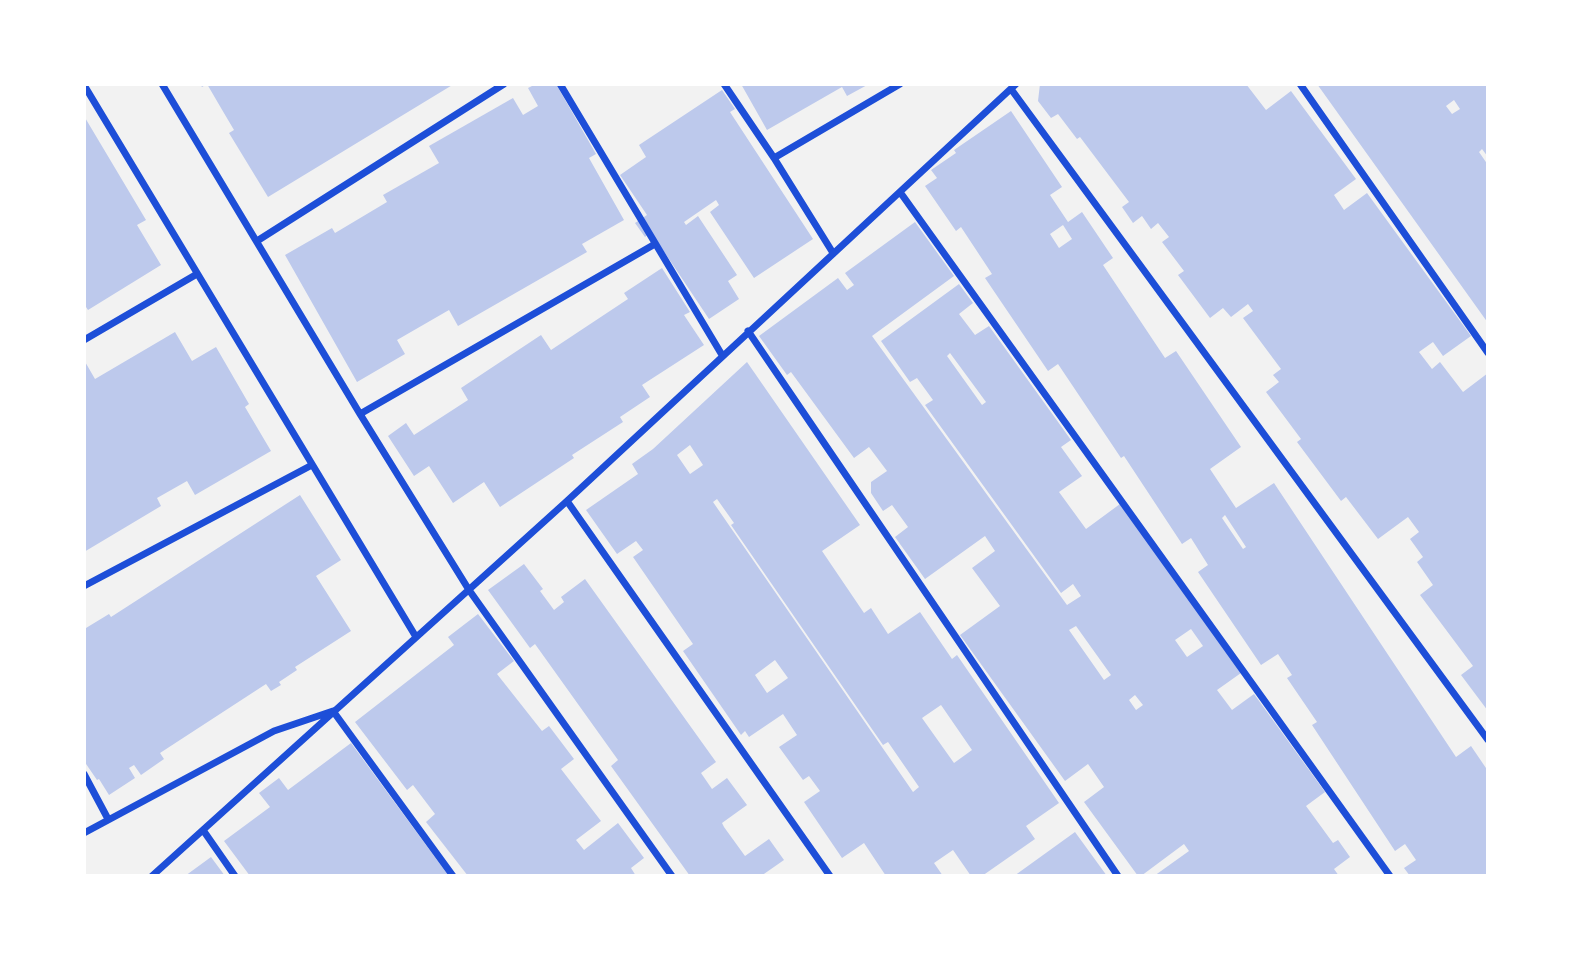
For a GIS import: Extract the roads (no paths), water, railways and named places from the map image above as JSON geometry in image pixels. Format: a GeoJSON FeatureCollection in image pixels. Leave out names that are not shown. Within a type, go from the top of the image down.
{"type":"FeatureCollection","features":[{"type":"Feature","properties":{"kind":"street"},"geometry":{"type":"LineString","coordinates":[[162,84],[469,590],[672,876]]}},
{"type":"Feature","properties":{"kind":"street"},"geometry":{"type":"LineString","coordinates":[[257,241],[505,84]]}},
{"type":"Feature","properties":{"kind":"street"},"geometry":{"type":"LineString","coordinates":[[560,84],[722,355]]}},
{"type":"Feature","properties":{"kind":"street"},"geometry":{"type":"LineString","coordinates":[[724,84],[833,253]]}},
{"type":"Feature","properties":{"kind":"street"},"geometry":{"type":"LineString","coordinates":[[774,158],[900,84]]}},
{"type":"Feature","properties":{"kind":"street"},"geometry":{"type":"LineString","coordinates":[[1300,84],[1488,353]]}},
{"type":"Feature","properties":{"kind":"street"},"geometry":{"type":"LineString","coordinates":[[84,85],[416,637]]}},
{"type":"Feature","properties":{"kind":"street"},"geometry":{"type":"LineString","coordinates":[[152,876],[567,501],[1014,86],[1488,740]]}},
{"type":"Feature","properties":{"kind":"street"},"geometry":{"type":"LineString","coordinates":[[84,103],[92,98]]}},
{"type":"Feature","properties":{"kind":"street"},"geometry":{"type":"LineString","coordinates":[[900,192],[1390,876]]}},
{"type":"Feature","properties":{"kind":"street"},"geometry":{"type":"LineString","coordinates":[[360,414],[655,244]]}},
{"type":"Feature","properties":{"kind":"street"},"geometry":{"type":"LineString","coordinates":[[84,340],[197,274]]}},
{"type":"Feature","properties":{"kind":"street"},"geometry":{"type":"LineString","coordinates":[[748,331],[1118,876]]}},
{"type":"Feature","properties":{"kind":"street"},"geometry":{"type":"LineString","coordinates":[[84,586],[312,465]]}},
{"type":"Feature","properties":{"kind":"street"},"geometry":{"type":"LineString","coordinates":[[567,501],[830,876]]}},
{"type":"Feature","properties":{"kind":"street"},"geometry":{"type":"LineString","coordinates":[[84,833],[274,731],[333,711]]}},
{"type":"Feature","properties":{"kind":"street"},"geometry":{"type":"LineString","coordinates":[[333,711],[453,876]]}},
{"type":"Feature","properties":{"kind":"street"},"geometry":{"type":"LineString","coordinates":[[84,775],[108,819]]}},
{"type":"Feature","properties":{"kind":"street"},"geometry":{"type":"LineString","coordinates":[[202,830],[235,876]]}}]}
